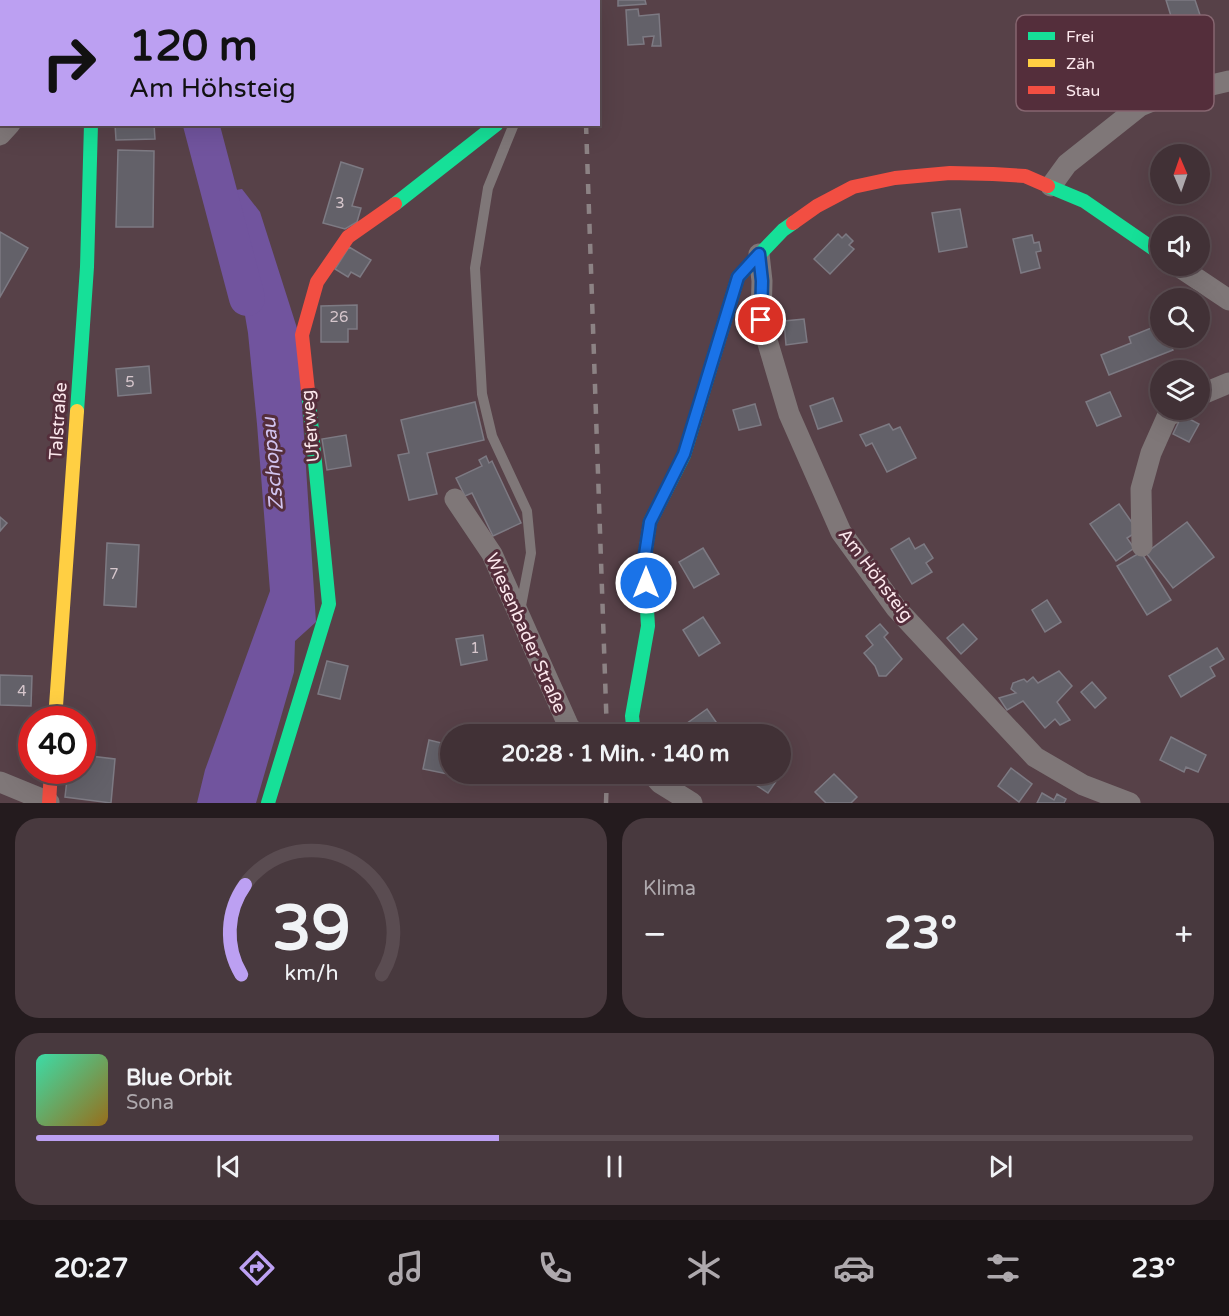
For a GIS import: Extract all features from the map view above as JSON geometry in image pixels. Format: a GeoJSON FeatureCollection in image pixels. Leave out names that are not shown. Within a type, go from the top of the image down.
{"type":"FeatureCollection","features":[{"type":"Feature","properties":{"kind":"street"},"geometry":{"type":"LineString","coordinates":[[1214,84],[1229,81]]}},
{"type":"Feature","properties":{"kind":"street"},"geometry":{"type":"LineString","coordinates":[[1051,186],[1067,164],[1134,111]]}},
{"type":"Feature","properties":{"kind":"street","name":"Talstraße"},"geometry":{"type":"LineString","coordinates":[[56,706],[87,267],[91,126]]}},
{"type":"Feature","properties":{"kind":"street","name":"Uferweg"},"geometry":{"type":"LineString","coordinates":[[268,803],[329,604],[302,335],[317,282],[348,237],[401,200],[494,126]]}},
{"type":"Feature","properties":{"kind":"street"},"geometry":{"type":"LineString","coordinates":[[633,724],[632,716],[648,626],[644,561],[650,522],[684,454],[738,277],[783,230],[817,206],[853,187],[895,178],[950,173],[1025,176],[1083,201],[1150,247]]}},
{"type":"Feature","properties":{"kind":"street","name":"Am Höhsteig"},"geometry":{"type":"LineString","coordinates":[[759,254],[762,281],[761,320],[789,414],[841,532],[896,608],[1035,757],[1083,785],[1130,803]]}},
{"type":"Feature","properties":{"kind":"street"},"geometry":{"type":"LineString","coordinates":[[1193,276],[1229,300]]}},
{"type":"Feature","properties":{"kind":"street"},"geometry":{"type":"LineString","coordinates":[[1210,391],[1229,382]]}},
{"type":"Feature","properties":{"kind":"street"},"geometry":{"type":"LineString","coordinates":[[1142,546],[1141,489],[1151,453],[1166,420]]}},
{"type":"Feature","properties":{"kind":"street","name":"Wiesenbader Straße"},"geometry":{"type":"LineString","coordinates":[[455,499],[492,554],[568,724]]}},
{"type":"Feature","properties":{"kind":"street"},"geometry":{"type":"LineString","coordinates":[[0,782],[49,803],[50,784]]}},
{"type":"Feature","properties":{"kind":"street"},"geometry":{"type":"LineString","coordinates":[[662,784],[692,803]]}},
{"type":"Feature","properties":{"kind":"lane"},"geometry":{"type":"LineString","coordinates":[[513,126],[488,188],[475,268],[482,394],[492,436],[527,511],[531,553],[519,617]]}},
{"type":"Feature","properties":{"kind":"water"},"geometry":{"type":"Polygon","coordinates":[[[242,189],[260,212],[297,328],[316,622],[295,641],[294,672],[256,803],[197,803],[205,770],[270,591],[248,333],[224,192],[242,189]]]}},
{"type":"Feature","properties":{"kind":"building"},"geometry":{"type":"Polygon","coordinates":[[[618,0],[645,0],[646,4],[618,6],[618,0]]]}},
{"type":"Feature","properties":{"kind":"building"},"geometry":{"type":"Polygon","coordinates":[[[1166,0],[1195,0],[1200,15],[1171,15],[1166,0]]]}},
{"type":"Feature","properties":{"kind":"building"},"geometry":{"type":"Polygon","coordinates":[[[638,9],[639,16],[659,14],[661,46],[652,46],[654,36],[643,37],[644,44],[628,45],[626,10],[638,9]]]}},
{"type":"Feature","properties":{"kind":"building"},"geometry":{"type":"Polygon","coordinates":[[[115,126],[154,126],[155,139],[116,140],[115,126]]]}},
{"type":"Feature","properties":{"kind":"building"},"geometry":{"type":"Polygon","coordinates":[[[118,150],[154,151],[153,227],[116,227],[118,150]]]}},
{"type":"Feature","properties":{"kind":"building"},"geometry":{"type":"Polygon","coordinates":[[[341,162],[363,169],[352,206],[361,208],[357,222],[345,229],[323,223],[341,162]]]}},
{"type":"Feature","properties":{"kind":"building"},"geometry":{"type":"Polygon","coordinates":[[[960,209],[967,247],[939,252],[932,213],[960,209]]]}},
{"type":"Feature","properties":{"kind":"building"},"geometry":{"type":"Polygon","coordinates":[[[0,232],[28,248],[0,297],[0,232]]]}},
{"type":"Feature","properties":{"kind":"building"},"geometry":{"type":"Polygon","coordinates":[[[838,234],[842,238],[846,234],[853,241],[849,245],[854,249],[830,274],[814,259],[838,234]]]}},
{"type":"Feature","properties":{"kind":"building"},"geometry":{"type":"Polygon","coordinates":[[[1032,235],[1034,243],[1039,242],[1041,251],[1036,252],[1040,268],[1021,273],[1013,239],[1032,235]]]}},
{"type":"Feature","properties":{"kind":"building"},"geometry":{"type":"Polygon","coordinates":[[[349,247],[371,260],[360,277],[351,272],[348,277],[335,269],[349,247]]]}},
{"type":"Feature","properties":{"kind":"building"},"geometry":{"type":"Polygon","coordinates":[[[357,305],[357,329],[348,329],[348,342],[321,342],[321,306],[357,305]]]}},
{"type":"Feature","properties":{"kind":"building"},"geometry":{"type":"Polygon","coordinates":[[[804,319],[807,342],[786,345],[784,321],[804,319]]]}},
{"type":"Feature","properties":{"kind":"building"},"geometry":{"type":"Polygon","coordinates":[[[1150,328],[1150,348],[1172,348],[1173,350],[1109,375],[1101,355],[1131,343],[1129,337],[1150,328]]]}},
{"type":"Feature","properties":{"kind":"building"},"geometry":{"type":"Polygon","coordinates":[[[149,366],[151,393],[118,396],[116,369],[149,366]]]}},
{"type":"Feature","properties":{"kind":"building"},"geometry":{"type":"Polygon","coordinates":[[[1110,392],[1121,416],[1097,426],[1086,402],[1110,392]]]}},
{"type":"Feature","properties":{"kind":"building"},"geometry":{"type":"Polygon","coordinates":[[[833,398],[842,421],[818,429],[810,406],[833,398]]]}},
{"type":"Feature","properties":{"kind":"building"},"geometry":{"type":"Polygon","coordinates":[[[475,402],[484,440],[427,453],[437,494],[409,500],[398,455],[409,453],[401,420],[475,402]]]}},
{"type":"Feature","properties":{"kind":"building"},"geometry":{"type":"Polygon","coordinates":[[[755,404],[761,425],[739,430],[733,410],[755,404]]]}},
{"type":"Feature","properties":{"kind":"building"},"geometry":{"type":"Polygon","coordinates":[[[1180,420],[1191,420],[1199,424],[1189,442],[1173,434],[1180,420]]]}},
{"type":"Feature","properties":{"kind":"building"},"geometry":{"type":"Polygon","coordinates":[[[889,424],[893,430],[900,427],[916,458],[887,472],[872,443],[866,446],[860,435],[889,424]]]}},
{"type":"Feature","properties":{"kind":"building"},"geometry":{"type":"Polygon","coordinates":[[[346,435],[351,466],[327,470],[322,439],[346,435]]]}},
{"type":"Feature","properties":{"kind":"building"},"geometry":{"type":"Polygon","coordinates":[[[486,456],[489,463],[492,461],[521,523],[493,536],[472,493],[465,496],[456,478],[482,466],[479,460],[486,456]]]}},
{"type":"Feature","properties":{"kind":"building"},"geometry":{"type":"Polygon","coordinates":[[[1119,504],[1138,531],[1127,538],[1134,548],[1116,561],[1090,524],[1119,504]]]}},
{"type":"Feature","properties":{"kind":"building"},"geometry":{"type":"Polygon","coordinates":[[[0,517],[7,523],[0,531],[0,517]]]}},
{"type":"Feature","properties":{"kind":"building"},"geometry":{"type":"Polygon","coordinates":[[[1187,522],[1214,557],[1173,588],[1146,553],[1187,522]]]}},
{"type":"Feature","properties":{"kind":"building"},"geometry":{"type":"Polygon","coordinates":[[[909,538],[915,549],[924,544],[933,558],[926,563],[932,572],[912,584],[891,549],[909,538]]]}},
{"type":"Feature","properties":{"kind":"building"},"geometry":{"type":"Polygon","coordinates":[[[107,543],[139,545],[136,607],[104,605],[107,543]]]}},
{"type":"Feature","properties":{"kind":"building"},"geometry":{"type":"Polygon","coordinates":[[[703,548],[719,574],[694,588],[679,562],[703,548]]]}},
{"type":"Feature","properties":{"kind":"building"},"geometry":{"type":"Polygon","coordinates":[[[1141,552],[1171,600],[1147,615],[1117,566],[1141,552]]]}},
{"type":"Feature","properties":{"kind":"building"},"geometry":{"type":"Polygon","coordinates":[[[1047,600],[1061,622],[1045,632],[1032,610],[1047,600]]]}},
{"type":"Feature","properties":{"kind":"building"},"geometry":{"type":"Polygon","coordinates":[[[703,617],[720,643],[699,656],[683,630],[703,617]]]}},
{"type":"Feature","properties":{"kind":"building"},"geometry":{"type":"Polygon","coordinates":[[[880,624],[888,633],[884,637],[902,659],[886,676],[879,676],[875,666],[864,653],[873,645],[866,636],[880,624]]]}},
{"type":"Feature","properties":{"kind":"building"},"geometry":{"type":"Polygon","coordinates":[[[963,624],[977,639],[961,654],[947,638],[963,624]]]}},
{"type":"Feature","properties":{"kind":"building"},"geometry":{"type":"Polygon","coordinates":[[[483,635],[487,660],[461,665],[456,639],[483,635]]]}},
{"type":"Feature","properties":{"kind":"building"},"geometry":{"type":"Polygon","coordinates":[[[1217,648],[1224,659],[1210,667],[1215,676],[1181,697],[1169,676],[1217,648]]]}},
{"type":"Feature","properties":{"kind":"building"},"geometry":{"type":"Polygon","coordinates":[[[327,661],[348,666],[340,699],[318,694],[327,661]]]}},
{"type":"Feature","properties":{"kind":"building"},"geometry":{"type":"Polygon","coordinates":[[[1059,671],[1072,686],[1057,702],[1070,720],[1060,725],[1055,719],[1045,728],[1023,701],[1007,710],[999,698],[1016,693],[1011,689],[1013,683],[1024,679],[1027,682],[1033,677],[1038,683],[1059,671]]]}},
{"type":"Feature","properties":{"kind":"building"},"geometry":{"type":"Polygon","coordinates":[[[0,675],[32,676],[31,706],[0,705],[0,675]]]}},
{"type":"Feature","properties":{"kind":"building"},"geometry":{"type":"Polygon","coordinates":[[[1092,682],[1106,698],[1095,708],[1081,692],[1092,682]]]}},
{"type":"Feature","properties":{"kind":"building"},"geometry":{"type":"Polygon","coordinates":[[[707,709],[717,724],[686,724],[707,709]]]}},
{"type":"Feature","properties":{"kind":"building"},"geometry":{"type":"Polygon","coordinates":[[[1171,737],[1206,755],[1198,772],[1186,767],[1184,772],[1160,760],[1171,737]]]}},
{"type":"Feature","properties":{"kind":"building"},"geometry":{"type":"Polygon","coordinates":[[[429,740],[440,743],[440,772],[423,769],[429,740]]]}},
{"type":"Feature","properties":{"kind":"building"},"geometry":{"type":"Polygon","coordinates":[[[96,757],[115,759],[111,803],[65,797],[66,784],[96,784],[96,757]]]}},
{"type":"Feature","properties":{"kind":"building"},"geometry":{"type":"Polygon","coordinates":[[[1011,768],[1032,784],[1019,802],[998,786],[1011,768]]]}},
{"type":"Feature","properties":{"kind":"building"},"geometry":{"type":"Polygon","coordinates":[[[834,774],[857,797],[851,803],[826,803],[815,792],[834,774]]]}},
{"type":"Feature","properties":{"kind":"building"},"geometry":{"type":"Polygon","coordinates":[[[754,784],[774,784],[768,793],[754,784]]]}},
{"type":"Feature","properties":{"kind":"building"},"geometry":{"type":"Polygon","coordinates":[[[1042,793],[1054,800],[1057,794],[1066,799],[1064,803],[1037,803],[1042,793]]]}},
{"type":"Feature","properties":{"kind":"waterway","name":"Zschopau"},"geometry":{"type":"LineString","coordinates":[[202,126],[247,298]]}},
{"type":"Feature","properties":{"kind":"railway"},"geometry":{"type":"LineString","coordinates":[[586,126],[607,724]]}},
{"type":"Feature","properties":{"kind":"railway"},"geometry":{"type":"LineString","coordinates":[[606,803],[607,784]]}},
{"type":"Feature","properties":{"kind":"traffic: fast"},"geometry":{"type":"LineString","coordinates":[[77,411],[87,267],[91,126]]}},
{"type":"Feature","properties":{"kind":"traffic: fast"},"geometry":{"type":"LineString","coordinates":[[395,204],[494,126]]}},
{"type":"Feature","properties":{"kind":"traffic: fast"},"geometry":{"type":"LineString","coordinates":[[1048,186],[1084,201],[1150,246]]}},
{"type":"Feature","properties":{"kind":"traffic: fast"},"geometry":{"type":"LineString","coordinates":[[633,724],[632,716],[648,626],[644,561],[650,522],[684,455],[738,277],[783,230],[793,223]]}},
{"type":"Feature","properties":{"kind":"traffic: fast"},"geometry":{"type":"LineString","coordinates":[[268,803],[329,604],[308,391]]}},
{"type":"Feature","properties":{"kind":"traffic: slow"},"geometry":{"type":"LineString","coordinates":[[56,706],[77,411]]}},
{"type":"Feature","properties":{"kind":"traffic: jam"},"geometry":{"type":"LineString","coordinates":[[793,223],[817,206],[853,187],[895,178],[950,173],[993,174],[1025,176],[1048,186]]}},
{"type":"Feature","properties":{"kind":"traffic: jam"},"geometry":{"type":"LineString","coordinates":[[308,391],[302,335],[317,282],[348,237],[395,204]]}},
{"type":"Feature","properties":{"kind":"traffic: jam"},"geometry":{"type":"LineString","coordinates":[[49,803],[50,784]]}},
{"type":"Feature","properties":{"kind":"route"},"geometry":{"type":"LineString","coordinates":[[646,583],[644,561],[650,522],[684,454],[738,277],[759,254],[762,281],[761,320]]}}]}
